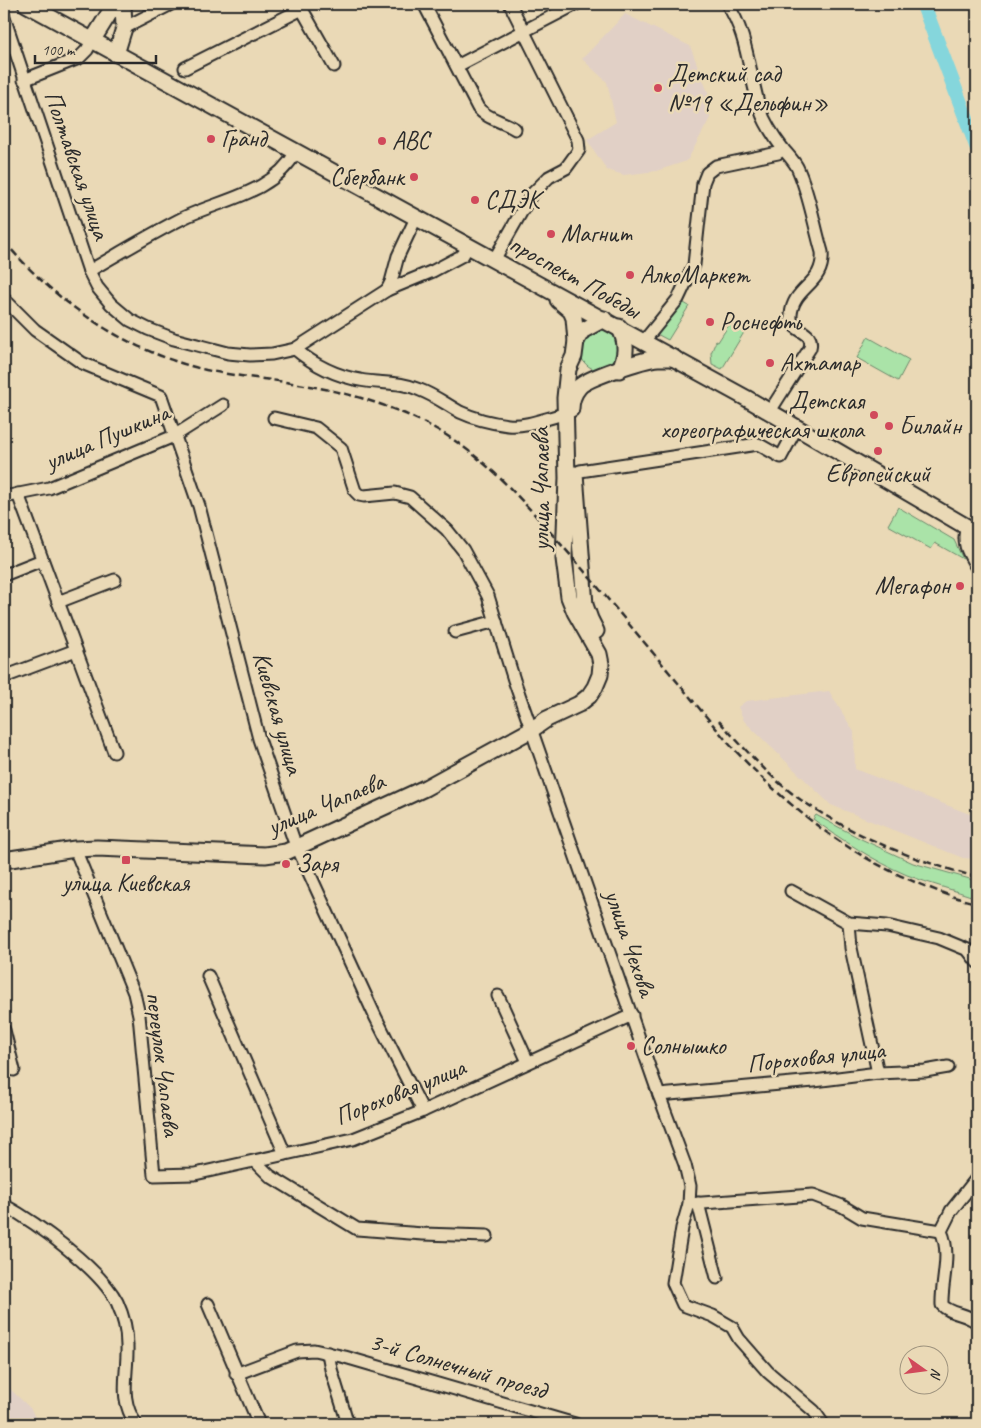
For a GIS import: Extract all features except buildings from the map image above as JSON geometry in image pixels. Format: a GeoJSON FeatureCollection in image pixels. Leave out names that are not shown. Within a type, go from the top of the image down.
{"type":"FeatureCollection","features":[{"type":"Feature","properties":{"kind":"main road","name":"проспект Победы"},"geometry":{"type":"LineString","coordinates":[[28,4],[92,41],[770,411],[974,532]]}},
{"type":"Feature","properties":{"kind":"main road"},"geometry":{"type":"LineString","coordinates":[[92,41],[115,4]]}},
{"type":"Feature","properties":{"kind":"main road"},"geometry":{"type":"LineString","coordinates":[[116,54],[124,28],[123,4]]}},
{"type":"Feature","properties":{"kind":"main road","name":"улица Чапаева"},"geometry":{"type":"LineString","coordinates":[[4,860],[75,849],[96,848],[265,855],[286,852],[425,788],[531,730],[547,719],[579,704],[589,696],[600,675],[601,664],[599,654],[575,612],[569,597],[564,559],[567,478],[564,414],[568,369],[575,348],[574,318],[571,311],[550,290]]}},
{"type":"Feature","properties":{"kind":"main road"},"geometry":{"type":"LineString","coordinates":[[594,377],[579,367],[575,348],[582,331],[604,319]]}},
{"type":"Feature","properties":{"kind":"main road"},"geometry":{"type":"LineString","coordinates":[[619,327],[625,341],[625,354],[619,370]]}},
{"type":"Feature","properties":{"kind":"main road","name":"улица Чапаева"},"geometry":{"type":"LineString","coordinates":[[531,730],[586,708],[602,692],[608,669],[608,658],[603,644],[590,620],[585,605],[571,413],[571,400],[574,392],[594,377],[658,358],[675,358]]}},
{"type":"Feature","properties":{"kind":"street"},"geometry":{"type":"LineString","coordinates":[[124,28],[171,4]]}},
{"type":"Feature","properties":{"kind":"street"},"geometry":{"type":"LineString","coordinates":[[424,4],[482,114],[506,123],[515,130]]}},
{"type":"Feature","properties":{"kind":"street"},"geometry":{"type":"LineString","coordinates":[[494,260],[531,195],[549,177],[566,168],[579,150],[578,140],[510,4]]}},
{"type":"Feature","properties":{"kind":"street"},"geometry":{"type":"LineString","coordinates":[[457,66],[576,4]]}},
{"type":"Feature","properties":{"kind":"street"},"geometry":{"type":"LineString","coordinates":[[727,4],[733,12],[741,35],[760,110],[766,124],[793,160],[802,179],[822,252],[823,263],[818,275],[801,291],[790,313],[791,321],[796,328],[809,336],[812,342],[770,411]]}},
{"type":"Feature","properties":{"kind":"street"},"geometry":{"type":"LineString","coordinates":[[184,68],[300,6],[334,66]]}},
{"type":"Feature","properties":{"kind":"street","name":"Полтавская улица"},"geometry":{"type":"LineString","coordinates":[[4,17],[89,271],[97,287],[110,304],[130,320],[148,330],[228,353],[250,356],[295,349]]}},
{"type":"Feature","properties":{"kind":"street"},"geometry":{"type":"LineString","coordinates":[[24,80],[79,58],[92,41]]}},
{"type":"Feature","properties":{"kind":"street"},"geometry":{"type":"LineString","coordinates":[[644,341],[678,299],[694,265],[703,183],[707,173],[716,166],[778,153],[783,149]]}},
{"type":"Feature","properties":{"kind":"street"},"geometry":{"type":"LineString","coordinates":[[89,271],[186,217],[264,185],[283,170],[296,152]]}},
{"type":"Feature","properties":{"kind":"street"},"geometry":{"type":"LineString","coordinates":[[387,290],[398,256],[416,218]]}},
{"type":"Feature","properties":{"kind":"street"},"geometry":{"type":"LineString","coordinates":[[468,246],[463,255],[387,290],[295,349],[305,358],[331,372],[359,380],[396,382],[413,387],[462,413],[487,421],[511,425],[529,423],[564,414]]}},
{"type":"Feature","properties":{"kind":"street","name":"Киевская улица"},"geometry":{"type":"LineString","coordinates":[[4,299],[36,330],[82,362],[161,396],[199,506],[259,739],[297,848],[375,1016],[423,1111]]}},
{"type":"Feature","properties":{"kind":"street","name":"улица Пушкина"},"geometry":{"type":"LineString","coordinates":[[4,497],[49,488],[174,436],[223,405]]}},
{"type":"Feature","properties":{"kind":"street","name":"улица Чехова"},"geometry":{"type":"LineString","coordinates":[[274,418],[316,428],[341,448],[359,495],[395,493],[410,497],[447,530],[463,550],[488,596],[531,730],[685,1165],[694,1203],[717,1278]]}},
{"type":"Feature","properties":{"kind":"street"},"geometry":{"type":"LineString","coordinates":[[580,471],[758,444],[781,457],[797,427]]}},
{"type":"Feature","properties":{"kind":"street"},"geometry":{"type":"LineString","coordinates":[[18,494],[114,752]]}},
{"type":"Feature","properties":{"kind":"street"},"geometry":{"type":"LineString","coordinates":[[974,532],[964,535],[964,544],[977,568]]}},
{"type":"Feature","properties":{"kind":"street"},"geometry":{"type":"LineString","coordinates":[[4,575],[42,560]]}},
{"type":"Feature","properties":{"kind":"street"},"geometry":{"type":"LineString","coordinates":[[58,602],[115,580]]}},
{"type":"Feature","properties":{"kind":"street"},"geometry":{"type":"LineString","coordinates":[[455,632],[496,621]]}},
{"type":"Feature","properties":{"kind":"street"},"geometry":{"type":"LineString","coordinates":[[4,677],[76,650]]}},
{"type":"Feature","properties":{"kind":"street","name":"переулок Чапаева"},"geometry":{"type":"LineString","coordinates":[[75,849],[136,1000],[154,1175]]}},
{"type":"Feature","properties":{"kind":"street"},"geometry":{"type":"LineString","coordinates":[[791,891],[849,923],[887,926],[939,938],[968,950],[977,962]]}},
{"type":"Feature","properties":{"kind":"street"},"geometry":{"type":"LineString","coordinates":[[849,923],[851,948],[878,1073]]}},
{"type":"Feature","properties":{"kind":"street"},"geometry":{"type":"LineString","coordinates":[[208,976],[286,1154]]}},
{"type":"Feature","properties":{"kind":"street"},"geometry":{"type":"LineString","coordinates":[[498,996],[528,1062]]}},
{"type":"Feature","properties":{"kind":"street","name":"Пороховая улица"},"geometry":{"type":"LineString","coordinates":[[154,1175],[195,1174],[352,1140],[423,1111],[632,1015]]}},
{"type":"Feature","properties":{"kind":"street"},"geometry":{"type":"LineString","coordinates":[[4,1030],[14,1070]]}},
{"type":"Feature","properties":{"kind":"street","name":"Пороховая улица"},"geometry":{"type":"LineString","coordinates":[[659,1096],[948,1067]]}},
{"type":"Feature","properties":{"kind":"street"},"geometry":{"type":"LineString","coordinates":[[255,1161],[270,1176],[357,1229],[487,1236]]}},
{"type":"Feature","properties":{"kind":"street"},"geometry":{"type":"LineString","coordinates":[[941,1231],[951,1211],[977,1178]]}},
{"type":"Feature","properties":{"kind":"street"},"geometry":{"type":"LineString","coordinates":[[694,1203],[813,1195],[842,1206],[862,1218],[941,1231]]}},
{"type":"Feature","properties":{"kind":"street","name":"улица Чехова"},"geometry":{"type":"LineString","coordinates":[[694,1203],[682,1228],[673,1283],[683,1305],[714,1316],[732,1327],[739,1339],[768,1372],[814,1410],[823,1424]]}},
{"type":"Feature","properties":{"kind":"street"},"geometry":{"type":"LineString","coordinates":[[4,1205],[23,1216],[82,1261],[117,1302],[123,1320],[127,1343],[126,1405],[136,1424]]}},
{"type":"Feature","properties":{"kind":"street"},"geometry":{"type":"LineString","coordinates":[[941,1231],[945,1240],[946,1260],[942,1305],[947,1310],[976,1320],[977,1323]]}},
{"type":"Feature","properties":{"kind":"street"},"geometry":{"type":"LineString","coordinates":[[208,1304],[236,1374],[259,1424]]}},
{"type":"Feature","properties":{"kind":"street","name":"3-й Солнечный проезд"},"geometry":{"type":"LineString","coordinates":[[236,1374],[297,1351],[314,1350],[576,1424]]}},
{"type":"Feature","properties":{"kind":"street"},"geometry":{"type":"LineString","coordinates":[[328,1353],[348,1424]]}},
{"type":"Feature","properties":{"kind":"shaded area","name":"Детский сад №19 «Дельфин»"},"geometry":{"type":"Polygon","coordinates":[[[625,14],[690,46],[709,95],[710,118],[687,161],[656,171],[624,175],[607,170],[587,140],[616,122],[607,82],[582,59],[625,14]]]}},
{"type":"Feature","properties":{"kind":"shaded area"},"geometry":{"type":"Polygon","coordinates":[[[829,691],[854,732],[855,769],[977,817],[977,859],[963,858],[831,805],[744,721],[738,707],[746,701],[829,691]]]}},
{"type":"Feature","properties":{"kind":"shaded area"},"geometry":{"type":"Polygon","coordinates":[[[4,1383],[31,1409],[38,1424],[4,1424],[4,1383]]]}},
{"type":"Feature","properties":{"kind":"green space"},"geometry":{"type":"Polygon","coordinates":[[[679,300],[689,306],[668,340],[653,332],[679,300]]]}},
{"type":"Feature","properties":{"kind":"green space"},"geometry":{"type":"Polygon","coordinates":[[[732,320],[746,329],[722,369],[712,364],[711,353],[716,341],[718,342],[732,320]]]}},
{"type":"Feature","properties":{"kind":"green space"},"geometry":{"type":"Polygon","coordinates":[[[600,330],[614,336],[620,350],[614,364],[600,370],[586,364],[580,350],[586,336],[600,330]]]}},
{"type":"Feature","properties":{"kind":"green space"},"geometry":{"type":"Polygon","coordinates":[[[868,337],[909,360],[898,381],[857,358],[868,337]]]}},
{"type":"Feature","properties":{"kind":"green space"},"geometry":{"type":"Polygon","coordinates":[[[898,507],[954,540],[963,559],[935,543],[931,549],[888,525],[898,507]]]}},
{"type":"Feature","properties":{"kind":"green space"},"geometry":{"type":"Polygon","coordinates":[[[816,815],[861,839],[913,863],[977,881],[977,898],[907,875],[870,857],[813,819],[816,815]]]}},
{"type":"Feature","properties":{"kind":"waterway"},"geometry":{"type":"LineString","coordinates":[[923,4],[977,147]]}},
{"type":"Feature","properties":{"kind":"railway"},"geometry":{"type":"LineString","coordinates":[[4,241],[25,264],[70,304],[95,322],[148,351],[206,370],[306,385],[365,399],[408,415],[436,429],[456,442],[493,471],[526,505],[593,581],[730,745],[775,790],[821,828],[846,846],[872,861],[900,876],[959,899],[977,903]]}},
{"type":"Feature","properties":{"kind":"railway"},"geometry":{"type":"LineString","coordinates":[[719,721],[779,782],[821,813],[886,846],[954,871],[977,877]]}},
{"type":"Feature","properties":{"kind":"place","name":"Детский сад №19 «Дельфин»"},"geometry":{"type":"Point","coordinates":[658,88]}},
{"type":"Feature","properties":{"kind":"place","name":"Гранд"},"geometry":{"type":"Point","coordinates":[211,139]}},
{"type":"Feature","properties":{"kind":"place","name":"ABC"},"geometry":{"type":"Point","coordinates":[382,141]}},
{"type":"Feature","properties":{"kind":"place","name":"Сбербанк"},"geometry":{"type":"Point","coordinates":[414,177]}},
{"type":"Feature","properties":{"kind":"place","name":"СДЭК"},"geometry":{"type":"Point","coordinates":[475,200]}},
{"type":"Feature","properties":{"kind":"place","name":"Магнит"},"geometry":{"type":"Point","coordinates":[551,234]}},
{"type":"Feature","properties":{"kind":"place","name":"АлкоМаркет"},"geometry":{"type":"Point","coordinates":[630,275]}},
{"type":"Feature","properties":{"kind":"place","name":"Роснефть"},"geometry":{"type":"Point","coordinates":[710,322]}},
{"type":"Feature","properties":{"kind":"place","name":"Ахтамар"},"geometry":{"type":"Point","coordinates":[770,363]}},
{"type":"Feature","properties":{"kind":"place","name":"Детская хореографическая школа"},"geometry":{"type":"Point","coordinates":[874,415]}},
{"type":"Feature","properties":{"kind":"place","name":"Билайн"},"geometry":{"type":"Point","coordinates":[889,426]}},
{"type":"Feature","properties":{"kind":"place","name":"Европейский"},"geometry":{"type":"Point","coordinates":[878,451]}},
{"type":"Feature","properties":{"kind":"place","name":"Мегафон"},"geometry":{"type":"Point","coordinates":[960,586]}},
{"type":"Feature","properties":{"kind":"place","name":"улица Киевская"},"geometry":{"type":"Point","coordinates":[126,860]}},
{"type":"Feature","properties":{"kind":"place","name":"Заря"},"geometry":{"type":"Point","coordinates":[286,864]}},
{"type":"Feature","properties":{"kind":"place","name":"Солнышко"},"geometry":{"type":"Point","coordinates":[631,1046]}}]}
